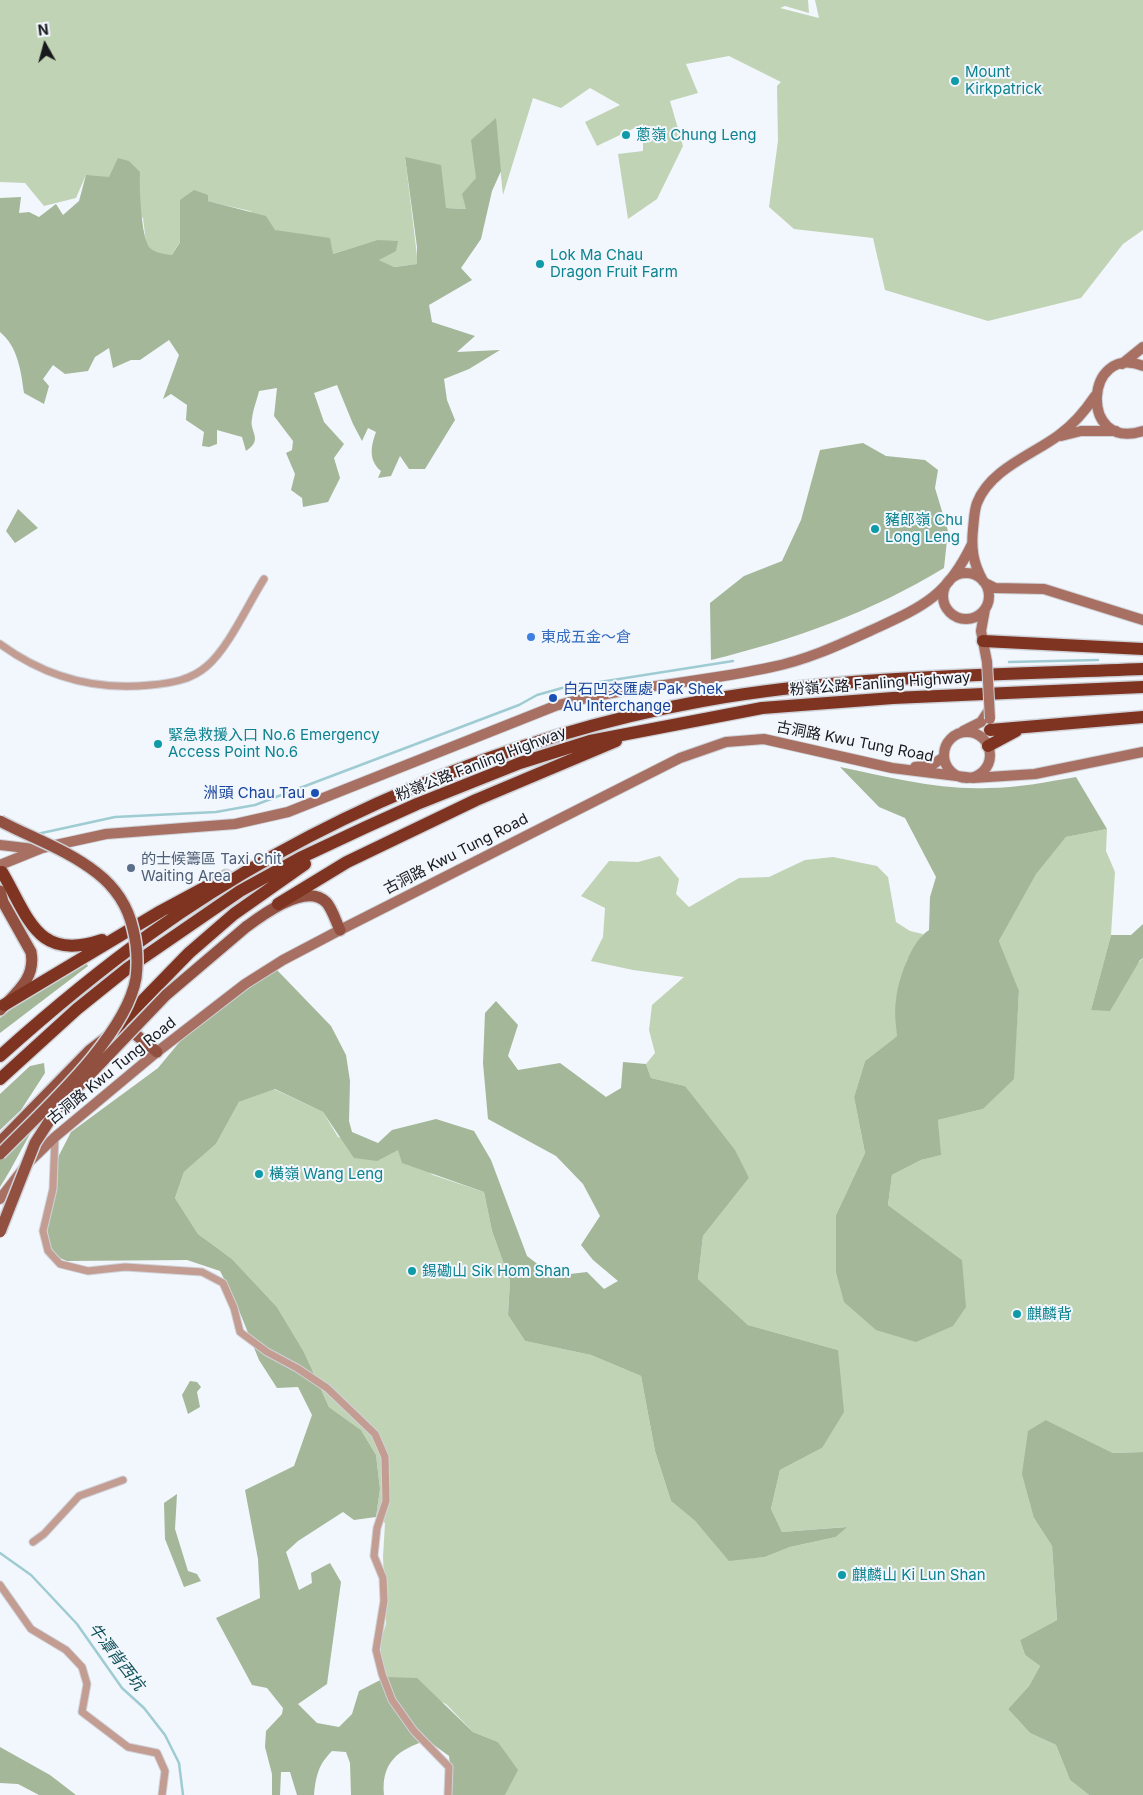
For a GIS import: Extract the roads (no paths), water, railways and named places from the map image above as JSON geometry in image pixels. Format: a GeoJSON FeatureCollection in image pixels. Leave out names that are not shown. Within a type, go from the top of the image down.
{"type":"FeatureCollection","features":[{"type":"Feature","properties":{"kind":"highway"},"geometry":{"type":"LineString","coordinates":[[984,641],[1143,649]]}},
{"type":"Feature","properties":{"kind":"highway","name":"粉嶺公路 Fanling Highway"},"geometry":{"type":"LineString","coordinates":[[0,1056],[94,976],[150,934],[232,882],[355,815],[464,768],[569,731],[702,701],[847,683],[934,677],[1143,669]]}},
{"type":"Feature","properties":{"kind":"highway","name":"粉嶺公路 Fanling Highway"},"geometry":{"type":"LineString","coordinates":[[0,1079],[77,1009],[158,946],[240,891],[300,858],[346,836],[417,804],[520,763],[579,744],[762,708],[893,698],[1143,687]]}},
{"type":"Feature","properties":{"kind":"highway"},"geometry":{"type":"LineString","coordinates":[[989,729],[1143,717]]}},
{"type":"Feature","properties":{"kind":"highway"},"geometry":{"type":"LineString","coordinates":[[278,904],[346,862],[476,800],[637,732]]}},
{"type":"Feature","properties":{"kind":"highway"},"geometry":{"type":"LineString","coordinates":[[2,1008],[129,930],[269,852],[355,815]]}},
{"type":"Feature","properties":{"kind":"highway"},"geometry":{"type":"LineString","coordinates":[[107,1037],[189,953],[234,914],[346,836]]}},
{"type":"Feature","properties":{"kind":"highway"},"geometry":{"type":"LineString","coordinates":[[0,870],[33,926],[39,934],[50,942],[67,947],[80,946],[129,930]]}},
{"type":"Feature","properties":{"kind":"main road"},"geometry":{"type":"LineString","coordinates":[[1121,365],[1143,347]]}},
{"type":"Feature","properties":{"kind":"main road"},"geometry":{"type":"LineString","coordinates":[[999,777],[992,770],[989,762],[987,662],[981,624],[989,594],[974,561],[972,544],[977,503],[984,491],[1003,472],[1027,454],[1057,437],[1081,416],[1095,396],[1101,380],[1113,368],[1130,363],[1143,366]]}},
{"type":"Feature","properties":{"kind":"main road"},"geometry":{"type":"LineString","coordinates":[[1095,396],[1102,420],[1117,431]]}},
{"type":"Feature","properties":{"kind":"main road"},"geometry":{"type":"LineString","coordinates":[[1057,437],[1081,431],[1117,431],[1126,433],[1143,431]]}},
{"type":"Feature","properties":{"kind":"main road"},"geometry":{"type":"LineString","coordinates":[[949,611],[944,601],[945,586],[958,570],[972,544]]}},
{"type":"Feature","properties":{"kind":"main road"},"geometry":{"type":"LineString","coordinates":[[0,846],[31,849],[42,848],[134,831],[235,824],[288,812],[556,706],[600,695],[774,667],[834,648],[921,607],[956,575],[963,573],[977,576],[996,588],[1044,589],[1139,618]]}},
{"type":"Feature","properties":{"kind":"main road"},"geometry":{"type":"LineString","coordinates":[[959,617],[974,617],[987,605],[996,592],[1013,588]]}},
{"type":"Feature","properties":{"kind":"main road"},"geometry":{"type":"LineString","coordinates":[[921,607],[942,607],[969,622],[984,641]]}},
{"type":"Feature","properties":{"kind":"main road"},"geometry":{"type":"LineString","coordinates":[[892,768],[932,765],[944,756],[948,743],[958,734],[981,722],[989,729],[999,777]]}},
{"type":"Feature","properties":{"kind":"main road"},"geometry":{"type":"LineString","coordinates":[[958,734],[989,729]]}},
{"type":"Feature","properties":{"kind":"main road","name":"古洞路 Kwu Tung Road"},"geometry":{"type":"LineString","coordinates":[[0,1199],[27,1164],[55,1137],[157,1052],[245,984],[283,960],[340,930],[680,758],[705,748],[726,742],[764,739],[892,768],[968,778],[999,777],[1071,768],[1143,752]]}},
{"type":"Feature","properties":{"kind":"main road"},"geometry":{"type":"LineString","coordinates":[[944,756],[950,770],[955,774],[968,778],[982,772],[989,762]]}},
{"type":"Feature","properties":{"kind":"main road"},"geometry":{"type":"LineString","coordinates":[[0,821],[70,855],[98,874],[112,887],[131,919],[137,956],[135,979],[129,998],[102,1044],[82,1069],[0,1154]]}},
{"type":"Feature","properties":{"kind":"main road"},"geometry":{"type":"LineString","coordinates":[[0,870],[64,843]]}},
{"type":"Feature","properties":{"kind":"main road"},"geometry":{"type":"LineString","coordinates":[[0,870],[42,848]]}},
{"type":"Feature","properties":{"kind":"main road"},"geometry":{"type":"LineString","coordinates":[[0,1232],[32,1150],[57,1109],[166,995],[246,927],[278,904],[306,896],[316,897],[326,902],[340,930]]}},
{"type":"Feature","properties":{"kind":"main road"},"geometry":{"type":"LineString","coordinates":[[1,898],[31,952],[32,961],[27,981],[2,1008]]}},
{"type":"Feature","properties":{"kind":"main road"},"geometry":{"type":"LineString","coordinates":[[0,1142],[90,1050],[107,1037],[126,1032],[135,1034],[157,1052]]}},
{"type":"Feature","properties":{"kind":"street"},"geometry":{"type":"LineString","coordinates":[[0,644],[35,666],[76,681],[123,687],[178,681],[196,674],[214,659],[264,579]]}},
{"type":"Feature","properties":{"kind":"street"},"geometry":{"type":"LineString","coordinates":[[55,1137],[53,1189],[43,1231],[48,1251],[60,1264],[88,1271],[125,1267],[202,1272],[216,1279],[222,1283],[234,1308],[240,1332],[267,1352],[297,1368],[327,1388],[375,1434],[385,1457],[386,1501],[377,1528],[374,1556],[383,1578],[384,1601],[376,1650],[382,1674],[392,1700],[414,1731],[449,1767],[448,1795]]}},
{"type":"Feature","properties":{"kind":"street"},"geometry":{"type":"LineString","coordinates":[[33,1542],[44,1534],[79,1496],[123,1480]]}},
{"type":"Feature","properties":{"kind":"street"},"geometry":{"type":"LineString","coordinates":[[0,1585],[31,1629],[66,1650],[82,1667],[87,1684],[82,1712],[128,1748],[157,1753],[165,1771],[162,1795]]}},
{"type":"Feature","properties":{"kind":"waterway"},"geometry":{"type":"LineString","coordinates":[[1009,662],[1098,660]]}},
{"type":"Feature","properties":{"kind":"waterway"},"geometry":{"type":"LineString","coordinates":[[37,834],[115,817],[216,812],[255,805],[519,705],[537,695],[562,688],[733,661]]}},
{"type":"Feature","properties":{"kind":"waterway","name":"牛潭背西坑"},"geometry":{"type":"LineString","coordinates":[[0,1553],[31,1575],[77,1624],[122,1688],[144,1708],[165,1735],[179,1763],[183,1795]]}},
{"type":"Feature","properties":{"kind":"place","name":"Mount Kirkpatrick"},"geometry":{"type":"Point","coordinates":[955,81]}},
{"type":"Feature","properties":{"kind":"place","name":"蔥嶺 Chung Leng"},"geometry":{"type":"Point","coordinates":[626,135]}},
{"type":"Feature","properties":{"kind":"place","name":"Lok Ma Chau Dragon Fruit Farm"},"geometry":{"type":"Point","coordinates":[540,264]}},
{"type":"Feature","properties":{"kind":"place","name":"豬郎嶺 Chu Long Leng"},"geometry":{"type":"Point","coordinates":[875,529]}},
{"type":"Feature","properties":{"kind":"place","name":"東成五金～倉"},"geometry":{"type":"Point","coordinates":[531,637]}},
{"type":"Feature","properties":{"kind":"place","name":"白石凹交匯處 Pak Shek Au Interchange"},"geometry":{"type":"Point","coordinates":[553,698]}},
{"type":"Feature","properties":{"kind":"place","name":"緊急救援入口 No.6 Emergency Access Point No.6"},"geometry":{"type":"Point","coordinates":[158,744]}},
{"type":"Feature","properties":{"kind":"place","name":"洲頭 Chau Tau"},"geometry":{"type":"Point","coordinates":[315,793]}},
{"type":"Feature","properties":{"kind":"place","name":"的士候籌區 Taxi Chit Waiting Area"},"geometry":{"type":"Point","coordinates":[131,868]}},
{"type":"Feature","properties":{"kind":"place","name":"橫嶺 Wang Leng"},"geometry":{"type":"Point","coordinates":[259,1174]}},
{"type":"Feature","properties":{"kind":"place","name":"錫磡山 Sik Hom Shan"},"geometry":{"type":"Point","coordinates":[412,1271]}},
{"type":"Feature","properties":{"kind":"place","name":"麒麟背"},"geometry":{"type":"Point","coordinates":[1017,1314]}},
{"type":"Feature","properties":{"kind":"place","name":"麒麟山 Ki Lun Shan"},"geometry":{"type":"Point","coordinates":[842,1575]}}]}
